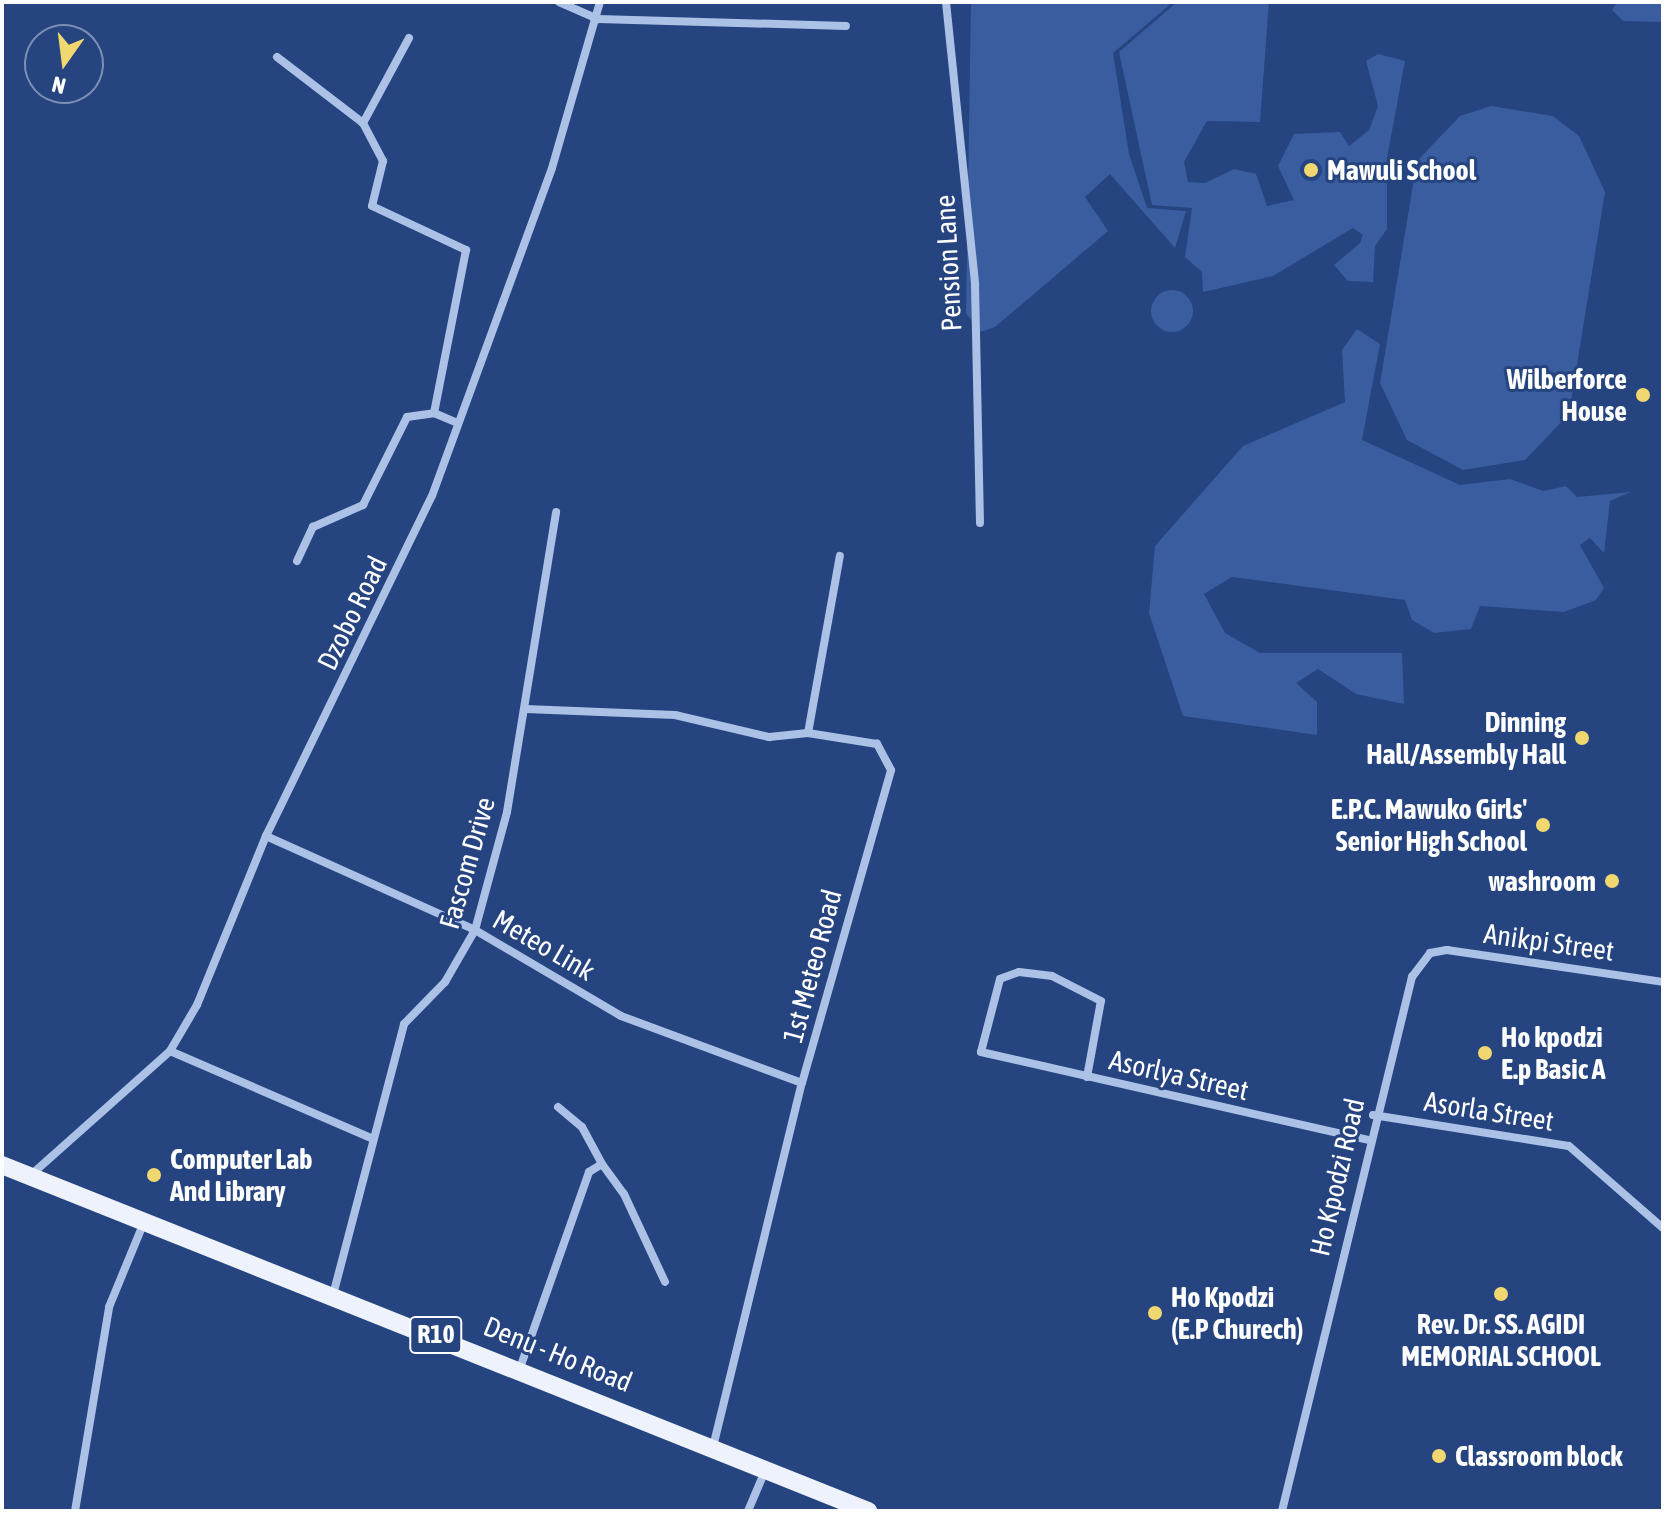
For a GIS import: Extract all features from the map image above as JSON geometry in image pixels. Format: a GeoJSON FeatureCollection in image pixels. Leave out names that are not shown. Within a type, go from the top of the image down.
{"type":"FeatureCollection","features":[{"type":"Feature","properties":{"kind":"main road","name":"Denu - Ho Road"},"geometry":{"type":"LineString","coordinates":[[2,1165],[520,1368],[868,1511]]}},
{"type":"Feature","properties":{"kind":"street"},"geometry":{"type":"LineString","coordinates":[[559,2],[598,19],[846,26]]}},
{"type":"Feature","properties":{"kind":"street","name":"Dzobo Road"},"geometry":{"type":"LineString","coordinates":[[31,1175],[170,1051],[222,953],[266,836],[432,496],[598,19],[600,2]]}},
{"type":"Feature","properties":{"kind":"street","name":"Pension Lane"},"geometry":{"type":"LineString","coordinates":[[946,2],[975,285],[980,523]]}},
{"type":"Feature","properties":{"kind":"street"},"geometry":{"type":"LineString","coordinates":[[363,123],[409,38]]}},
{"type":"Feature","properties":{"kind":"street"},"geometry":{"type":"LineString","coordinates":[[277,57],[363,123],[383,161],[372,206],[466,250],[434,413]]}},
{"type":"Feature","properties":{"kind":"street"},"geometry":{"type":"LineString","coordinates":[[297,561],[313,527],[371,495],[407,417],[434,413],[458,423]]}},
{"type":"Feature","properties":{"kind":"street","name":"Fascom Drive"},"geometry":{"type":"LineString","coordinates":[[333,1295],[371,1138],[404,1024],[445,982],[475,930],[526,709],[556,512]]}},
{"type":"Feature","properties":{"kind":"street"},"geometry":{"type":"LineString","coordinates":[[526,709],[675,715],[769,737],[808,733],[840,556]]}},
{"type":"Feature","properties":{"kind":"street","name":"1st Meteo Road"},"geometry":{"type":"LineString","coordinates":[[712,1448],[802,1083],[891,770],[877,744],[808,733]]}},
{"type":"Feature","properties":{"kind":"street","name":"Meteo Link"},"geometry":{"type":"LineString","coordinates":[[266,836],[475,930],[621,1016],[802,1083]]}},
{"type":"Feature","properties":{"kind":"street","name":"Anikpi Street"},"geometry":{"type":"LineString","coordinates":[[1430,953],[1447,950],[1663,982]]}},
{"type":"Feature","properties":{"kind":"street","name":"Ho Kpodzi Road"},"geometry":{"type":"LineString","coordinates":[[1282,1511],[1373,1115],[1412,977],[1430,953]]}},
{"type":"Feature","properties":{"kind":"street","name":"Asorlya Street"},"geometry":{"type":"LineString","coordinates":[[1087,1077],[1101,1001],[1052,976],[1019,972],[1000,979],[981,1052],[1087,1077],[1368,1140]]}},
{"type":"Feature","properties":{"kind":"street"},"geometry":{"type":"LineString","coordinates":[[170,1051],[371,1138]]}},
{"type":"Feature","properties":{"kind":"street"},"geometry":{"type":"LineString","coordinates":[[558,1107],[582,1127],[602,1164],[624,1194],[665,1282]]}},
{"type":"Feature","properties":{"kind":"street","name":"Asorla Street"},"geometry":{"type":"LineString","coordinates":[[1373,1115],[1569,1146],[1663,1228]]}},
{"type":"Feature","properties":{"kind":"street"},"geometry":{"type":"LineString","coordinates":[[520,1368],[589,1172],[602,1164]]}},
{"type":"Feature","properties":{"kind":"street"},"geometry":{"type":"LineString","coordinates":[[75,1511],[109,1307],[144,1222]]}},
{"type":"Feature","properties":{"kind":"street"},"geometry":{"type":"LineString","coordinates":[[748,1511],[765,1471]]}},
{"type":"Feature","properties":{"kind":"shaded area"},"geometry":{"type":"Polygon","coordinates":[[[971,2],[1173,2],[1113,53],[1129,154],[1147,208],[1186,211],[1175,248],[1110,174],[1085,197],[1108,231],[995,327],[980,332],[966,313],[971,2]]]}},
{"type":"Feature","properties":{"kind":"shaded area"},"geometry":{"type":"Polygon","coordinates":[[[1177,2],[1269,2],[1260,122],[1207,121],[1184,162],[1188,182],[1205,183],[1234,169],[1256,174],[1267,206],[1294,200],[1278,166],[1294,134],[1340,132],[1349,146],[1369,130],[1378,106],[1366,61],[1378,54],[1405,61],[1387,158],[1387,229],[1375,246],[1373,282],[1348,281],[1334,265],[1360,243],[1363,235],[1353,228],[1273,276],[1203,292],[1202,272],[1185,257],[1192,208],[1152,205],[1119,52],[1177,2]]]}},
{"type":"Feature","properties":{"kind":"shaded area"},"geometry":{"type":"Polygon","coordinates":[[[1617,2],[1663,2],[1663,22],[1623,21],[1612,10],[1617,2]]]}},
{"type":"Feature","properties":{"kind":"shaded area"},"geometry":{"type":"Polygon","coordinates":[[[1491,106],[1553,116],[1579,136],[1605,192],[1569,414],[1525,460],[1463,470],[1407,440],[1380,383],[1417,161],[1460,116],[1491,106]]]}},
{"type":"Feature","properties":{"kind":"shaded area"},"geometry":{"type":"Polygon","coordinates":[[[1172,290],[1187,296],[1193,311],[1187,326],[1172,332],[1157,326],[1151,311],[1157,296],[1172,290]]]}},
{"type":"Feature","properties":{"kind":"shaded area"},"geometry":{"type":"Polygon","coordinates":[[[1357,329],[1380,344],[1362,440],[1460,485],[1510,479],[1543,491],[1566,486],[1577,497],[1631,492],[1610,501],[1604,553],[1590,538],[1580,545],[1604,588],[1596,600],[1564,612],[1480,606],[1471,629],[1434,633],[1412,620],[1405,600],[1232,577],[1204,594],[1225,633],[1260,653],[1402,653],[1404,704],[1356,694],[1318,669],[1296,683],[1317,702],[1317,735],[1183,716],[1149,613],[1155,546],[1243,446],[1345,402],[1342,350],[1357,329]]]}},
{"type":"Feature","properties":{"kind":"place","name":"Mawuli School"},"geometry":{"type":"Point","coordinates":[1311,170]}},
{"type":"Feature","properties":{"kind":"place","name":"Wilberforce House"},"geometry":{"type":"Point","coordinates":[1643,395]}},
{"type":"Feature","properties":{"kind":"place","name":"Dinning Hall/Assembly Hall"},"geometry":{"type":"Point","coordinates":[1582,738]}},
{"type":"Feature","properties":{"kind":"place","name":"E.P.C. Mawuko Girls' Senior High School"},"geometry":{"type":"Point","coordinates":[1543,825]}},
{"type":"Feature","properties":{"kind":"place","name":"washroom"},"geometry":{"type":"Point","coordinates":[1612,881]}},
{"type":"Feature","properties":{"kind":"place","name":"Ho kpodzi E.p Basic A"},"geometry":{"type":"Point","coordinates":[1485,1053]}},
{"type":"Feature","properties":{"kind":"place","name":"Computer Lab And Library"},"geometry":{"type":"Point","coordinates":[154,1175]}},
{"type":"Feature","properties":{"kind":"place","name":"Rev. Dr. SS. AGIDI MEMORIAL SCHOOL"},"geometry":{"type":"Point","coordinates":[1501,1294]}},
{"type":"Feature","properties":{"kind":"place","name":"Ho Kpodzi (E.P Churech)"},"geometry":{"type":"Point","coordinates":[1155,1313]}},
{"type":"Feature","properties":{"kind":"place","name":"Classroom block"},"geometry":{"type":"Point","coordinates":[1439,1456]}}]}
